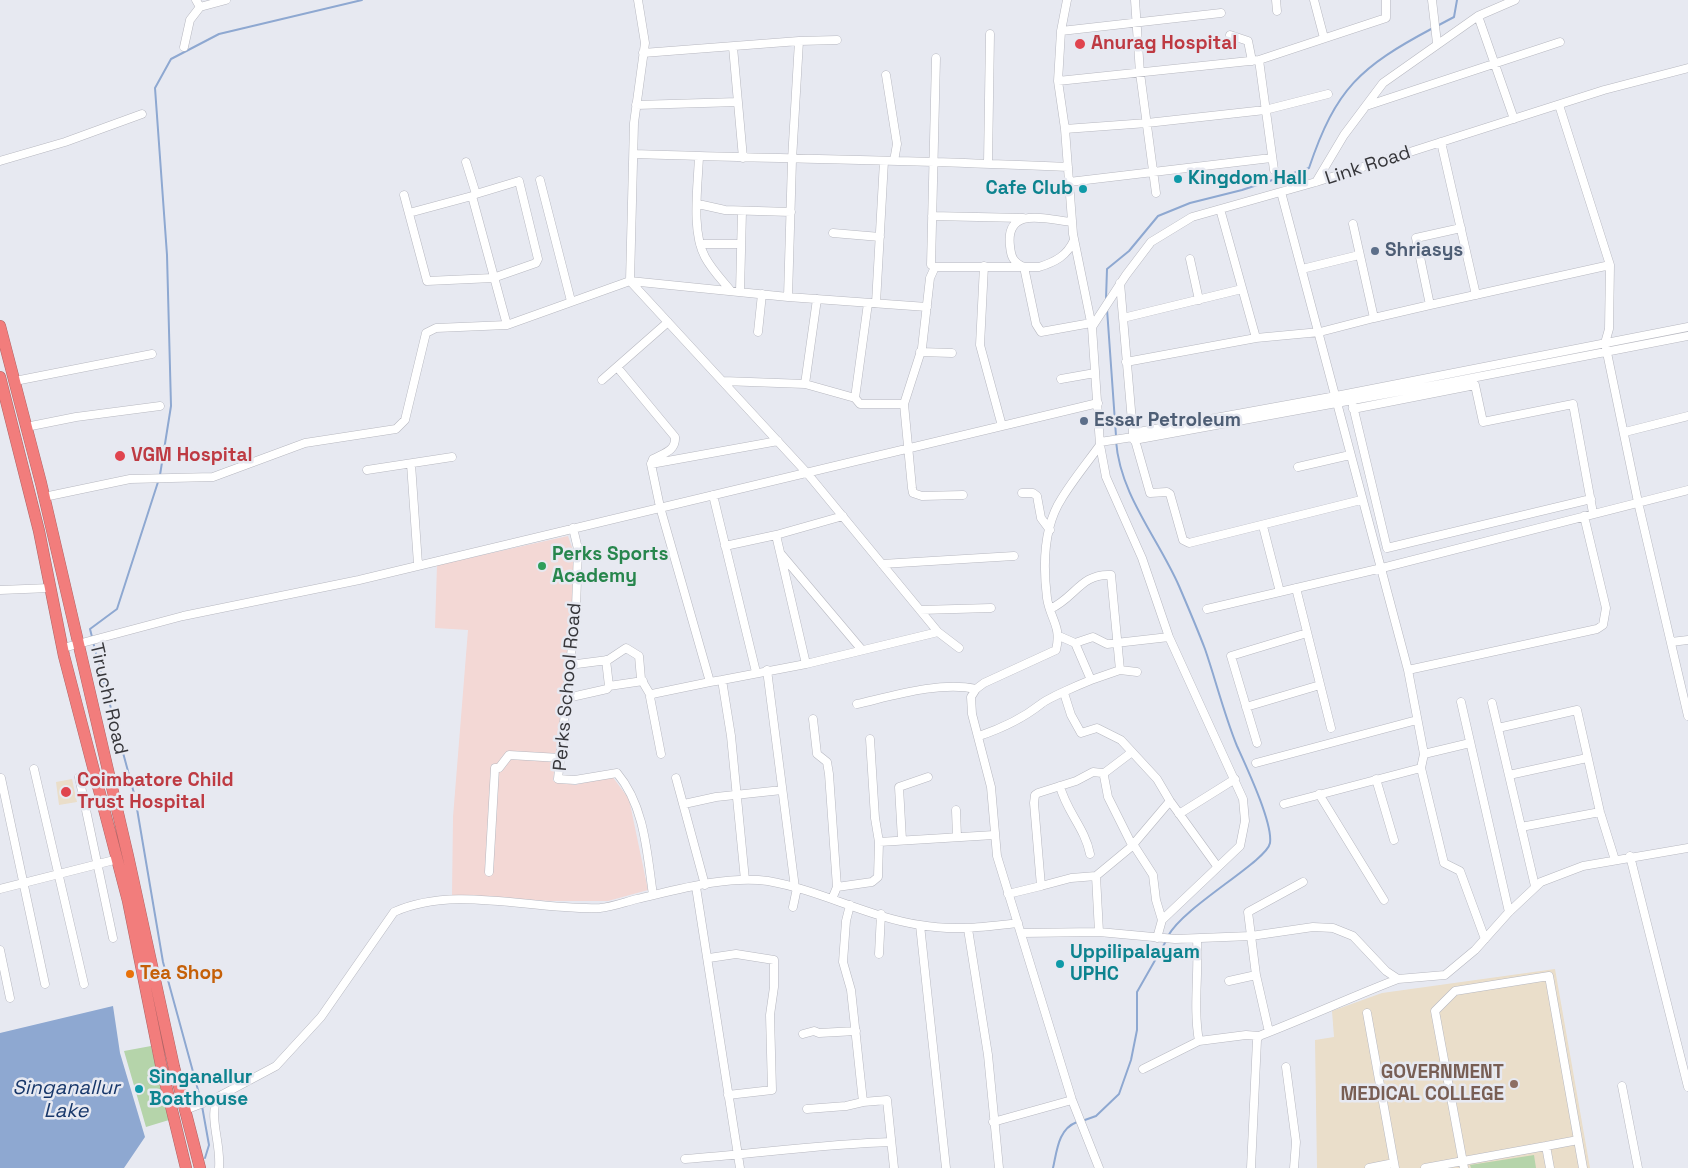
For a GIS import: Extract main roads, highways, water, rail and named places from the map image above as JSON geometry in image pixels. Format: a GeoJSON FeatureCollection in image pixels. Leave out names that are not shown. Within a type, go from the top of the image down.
{"type":"FeatureCollection","features":[{"type":"Feature","properties":{"kind":"highway","name":"Tiruchi Road"},"geometry":{"type":"LineString","coordinates":[[0,326],[82,642],[185,1110],[200,1168]]}},
{"type":"Feature","properties":{"kind":"highway"},"geometry":{"type":"LineString","coordinates":[[0,377],[3,396],[39,530],[63,648],[118,859],[183,1167]]}},
{"type":"Feature","properties":{"kind":"water","name":"Singanallur Lake"},"geometry":{"type":"Polygon","coordinates":[[[113,1006],[120,1053],[145,1137],[124,1168],[0,1168],[0,1033],[113,1006]]]}},
{"type":"Feature","properties":{"kind":"waterway"},"geometry":{"type":"LineString","coordinates":[[160,475],[171,406],[167,255],[155,88],[171,59],[219,34],[362,0]]}},
{"type":"Feature","properties":{"kind":"waterway"},"geometry":{"type":"LineString","coordinates":[[1437,26],[1454,17],[1457,0]]}},
{"type":"Feature","properties":{"kind":"waterway"},"geometry":{"type":"LineString","coordinates":[[1106,299],[1107,269],[1129,251],[1158,216],[1190,203],[1242,190],[1309,168],[1330,118],[1341,99],[1354,83],[1369,68],[1387,55],[1433,28]]}},
{"type":"Feature","properties":{"kind":"waterway"},"geometry":{"type":"LineString","coordinates":[[1107,309],[1116,436]]}},
{"type":"Feature","properties":{"kind":"waterway"},"geometry":{"type":"LineString","coordinates":[[1116,441],[1119,461],[1132,498],[1179,586],[1202,641],[1228,722],[1258,794],[1270,834],[1270,843],[1265,851],[1255,861],[1190,911],[1168,936]]}},
{"type":"Feature","properties":{"kind":"waterway"},"geometry":{"type":"LineString","coordinates":[[92,637],[90,629],[117,609],[158,482]]}},
{"type":"Feature","properties":{"kind":"waterway"},"geometry":{"type":"LineString","coordinates":[[93,642],[135,797],[163,962],[201,1101]]}},
{"type":"Feature","properties":{"kind":"waterway"},"geometry":{"type":"LineString","coordinates":[[1082,1121],[1096,1116],[1119,1094],[1131,1060],[1137,1030],[1137,992],[1166,941]]}},
{"type":"Feature","properties":{"kind":"waterway"},"geometry":{"type":"LineString","coordinates":[[202,1106],[209,1145],[205,1158]]}},
{"type":"Feature","properties":{"kind":"waterway"},"geometry":{"type":"LineString","coordinates":[[1053,1168],[1062,1135],[1071,1125],[1077,1122]]}},
{"type":"Feature","properties":{"kind":"place","name":"Anurag Hospital"},"geometry":{"type":"Point","coordinates":[1080,44]}},
{"type":"Feature","properties":{"kind":"place","name":"Kingdom Hall"},"geometry":{"type":"Point","coordinates":[1178,179]}},
{"type":"Feature","properties":{"kind":"place","name":"Cafe Club"},"geometry":{"type":"Point","coordinates":[1083,189]}},
{"type":"Feature","properties":{"kind":"place","name":"Shriasys"},"geometry":{"type":"Point","coordinates":[1375,251]}},
{"type":"Feature","properties":{"kind":"place","name":"Essar Petroleum"},"geometry":{"type":"Point","coordinates":[1084,421]}},
{"type":"Feature","properties":{"kind":"place","name":"VGM Hospital"},"geometry":{"type":"Point","coordinates":[120,456]}},
{"type":"Feature","properties":{"kind":"place","name":"Perks Sports Academy"},"geometry":{"type":"Point","coordinates":[542,566]}},
{"type":"Feature","properties":{"kind":"place","name":"Coimbatore Child Trust Hospital"},"geometry":{"type":"Point","coordinates":[66,792]}},
{"type":"Feature","properties":{"kind":"place","name":"Uppilipalayam UPHC"},"geometry":{"type":"Point","coordinates":[1060,964]}},
{"type":"Feature","properties":{"kind":"place","name":"Tea Shop"},"geometry":{"type":"Point","coordinates":[130,974]}},
{"type":"Feature","properties":{"kind":"place","name":"GOVERNMENT MEDICAL COLLEGE"},"geometry":{"type":"Point","coordinates":[1514,1084]}},
{"type":"Feature","properties":{"kind":"place","name":"Singanallur Boathouse"},"geometry":{"type":"Point","coordinates":[139,1089]}}]}
